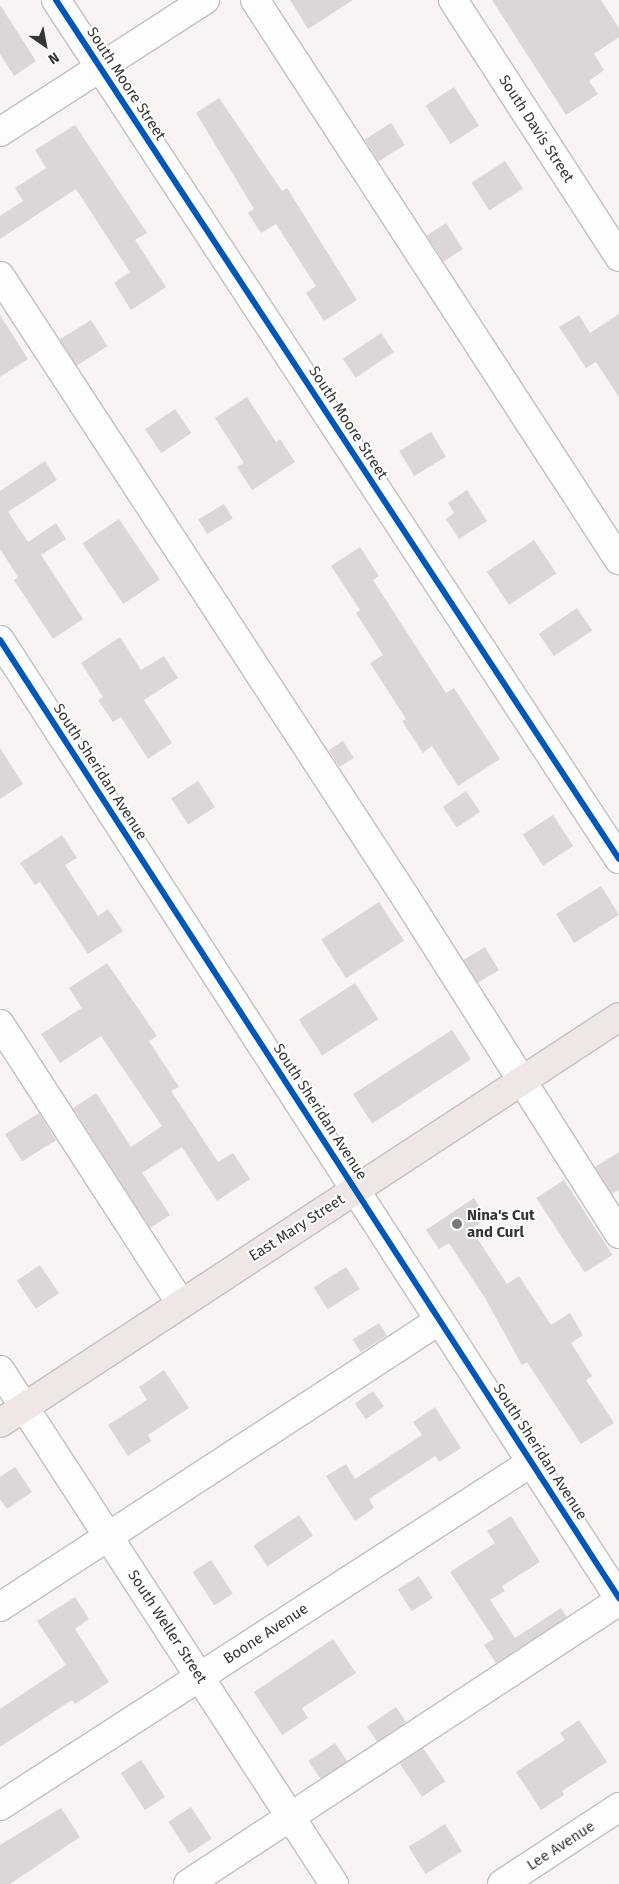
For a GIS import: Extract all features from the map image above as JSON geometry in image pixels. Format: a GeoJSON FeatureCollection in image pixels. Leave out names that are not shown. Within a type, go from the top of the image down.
{"type":"FeatureCollection","features":[{"type":"Feature","properties":{"kind":"main road","name":"East Mary Street"},"geometry":{"type":"LineString","coordinates":[[0,1423],[619,1017]]}},
{"type":"Feature","properties":{"kind":"street","name":"South Moore Street"},"geometry":{"type":"LineString","coordinates":[[56,0],[619,859]]}},
{"type":"Feature","properties":{"kind":"street"},"geometry":{"type":"LineString","coordinates":[[0,132],[205,0]]}},
{"type":"Feature","properties":{"kind":"street"},"geometry":{"type":"LineString","coordinates":[[255,0],[619,560]]}},
{"type":"Feature","properties":{"kind":"street","name":"South Davis Street"},"geometry":{"type":"LineString","coordinates":[[453,0],[619,257]]}},
{"type":"Feature","properties":{"kind":"street"},"geometry":{"type":"LineString","coordinates":[[0,276],[522,1080],[619,1234]]}},
{"type":"Feature","properties":{"kind":"street","name":"South Sheridan Avenue"},"geometry":{"type":"LineString","coordinates":[[2,647],[356,1189],[619,1599]]}},
{"type":"Feature","properties":{"kind":"street"},"geometry":{"type":"LineString","coordinates":[[0,1024],[181,1304]]}},
{"type":"Feature","properties":{"kind":"street"},"geometry":{"type":"LineString","coordinates":[[0,1607],[440,1320]]}},
{"type":"Feature","properties":{"kind":"street","name":"South Weller Street"},"geometry":{"type":"LineString","coordinates":[[0,1370],[334,1884]]}},
{"type":"Feature","properties":{"kind":"street","name":"Boone Avenue"},"geometry":{"type":"LineString","coordinates":[[0,1806],[532,1462]]}},
{"type":"Feature","properties":{"kind":"street"},"geometry":{"type":"LineString","coordinates":[[188,1884],[619,1599]]}},
{"type":"Feature","properties":{"kind":"street","name":"Lee Avenue"},"geometry":{"type":"LineString","coordinates":[[502,1884],[619,1807]]}},
{"type":"Feature","properties":{"kind":"building"},"geometry":{"type":"Polygon","coordinates":[[[290,0],[353,0],[308,29],[290,0]]]}},
{"type":"Feature","properties":{"kind":"building"},"geometry":{"type":"Polygon","coordinates":[[[492,0],[601,0],[619,28],[619,37],[594,54],[604,70],[589,81],[598,94],[566,115],[492,0]]]}},
{"type":"Feature","properties":{"kind":"building"},"geometry":{"type":"Polygon","coordinates":[[[0,5],[36,61],[14,76],[0,54],[0,5]]]}},
{"type":"Feature","properties":{"kind":"building"},"geometry":{"type":"Polygon","coordinates":[[[454,87],[479,126],[451,144],[425,106],[454,87]]]}},
{"type":"Feature","properties":{"kind":"building"},"geometry":{"type":"Polygon","coordinates":[[[219,98],[282,191],[287,188],[357,300],[324,321],[306,293],[316,286],[276,224],[261,233],[248,213],[254,209],[196,113],[219,98]]]}},
{"type":"Feature","properties":{"kind":"building"},"geometry":{"type":"Polygon","coordinates":[[[391,123],[405,145],[378,161],[365,139],[391,123]]]}},
{"type":"Feature","properties":{"kind":"building"},"geometry":{"type":"Polygon","coordinates":[[[75,125],[147,233],[135,240],[166,287],[131,310],[114,283],[130,272],[76,189],[0,239],[0,216],[23,201],[15,188],[46,168],[35,150],[75,125]]]}},
{"type":"Feature","properties":{"kind":"building"},"geometry":{"type":"Polygon","coordinates":[[[505,161],[523,189],[489,210],[471,183],[505,161]]]}},
{"type":"Feature","properties":{"kind":"building"},"geometry":{"type":"Polygon","coordinates":[[[446,223],[463,249],[444,262],[427,236],[446,223]]]}},
{"type":"Feature","properties":{"kind":"building"},"geometry":{"type":"Polygon","coordinates":[[[619,314],[619,397],[596,362],[586,368],[559,327],[579,315],[590,333],[619,314]]]}},
{"type":"Feature","properties":{"kind":"building"},"geometry":{"type":"Polygon","coordinates":[[[0,315],[28,359],[0,377],[0,315]]]}},
{"type":"Feature","properties":{"kind":"building"},"geometry":{"type":"Polygon","coordinates":[[[91,320],[107,346],[76,366],[60,340],[91,320]]]}},
{"type":"Feature","properties":{"kind":"building"},"geometry":{"type":"Polygon","coordinates":[[[381,333],[394,352],[356,378],[343,359],[381,333]]]}},
{"type":"Feature","properties":{"kind":"building"},"geometry":{"type":"Polygon","coordinates":[[[247,397],[276,442],[280,439],[295,462],[252,490],[237,467],[244,463],[215,418],[247,397]]]}},
{"type":"Feature","properties":{"kind":"building"},"geometry":{"type":"Polygon","coordinates":[[[175,409],[191,433],[161,453],[145,429],[175,409]]]}},
{"type":"Feature","properties":{"kind":"building"},"geometry":{"type":"Polygon","coordinates":[[[431,432],[446,457],[414,476],[399,451],[431,432]]]}},
{"type":"Feature","properties":{"kind":"building"},"geometry":{"type":"Polygon","coordinates":[[[45,461],[57,480],[8,512],[28,542],[56,523],[66,539],[41,555],[83,619],[53,639],[14,580],[18,577],[0,549],[0,491],[45,461]]]}},
{"type":"Feature","properties":{"kind":"building"},"geometry":{"type":"Polygon","coordinates":[[[467,490],[487,521],[459,539],[446,519],[454,513],[448,503],[467,490]]]}},
{"type":"Feature","properties":{"kind":"building"},"geometry":{"type":"Polygon","coordinates":[[[224,504],[233,519],[207,534],[198,519],[224,504]]]}},
{"type":"Feature","properties":{"kind":"building"},"geometry":{"type":"Polygon","coordinates":[[[119,519],[160,580],[123,604],[83,544],[119,519]]]}},
{"type":"Feature","properties":{"kind":"building"},"geometry":{"type":"Polygon","coordinates":[[[534,540],[556,573],[509,605],[487,572],[534,540]]]}},
{"type":"Feature","properties":{"kind":"building"},"geometry":{"type":"Polygon","coordinates":[[[360,547],[379,576],[373,580],[446,693],[454,688],[500,759],[458,786],[432,746],[423,753],[402,721],[406,719],[370,663],[383,655],[356,613],[360,610],[331,566],[360,547]]]}},
{"type":"Feature","properties":{"kind":"building"},"geometry":{"type":"Polygon","coordinates":[[[577,608],[592,630],[554,656],[539,634],[577,608]]]}},
{"type":"Feature","properties":{"kind":"building"},"geometry":{"type":"Polygon","coordinates":[[[120,637],[141,670],[164,656],[178,678],[144,700],[172,743],[148,759],[121,717],[113,722],[98,700],[103,697],[81,663],[120,637]]]}},
{"type":"Feature","properties":{"kind":"building"},"geometry":{"type":"Polygon","coordinates":[[[343,741],[354,758],[340,767],[329,750],[343,741]]]}},
{"type":"Feature","properties":{"kind":"building"},"geometry":{"type":"Polygon","coordinates":[[[0,748],[23,784],[0,799],[0,748]]]}},
{"type":"Feature","properties":{"kind":"building"},"geometry":{"type":"Polygon","coordinates":[[[198,781],[215,807],[188,824],[171,798],[198,781]]]}},
{"type":"Feature","properties":{"kind":"building"},"geometry":{"type":"Polygon","coordinates":[[[466,791],[480,812],[457,827],[443,807],[466,791]]]}},
{"type":"Feature","properties":{"kind":"building"},"geometry":{"type":"Polygon","coordinates":[[[553,815],[573,846],[543,866],[523,835],[553,815]]]}},
{"type":"Feature","properties":{"kind":"building"},"geometry":{"type":"Polygon","coordinates":[[[62,835],[77,858],[65,865],[98,916],[108,909],[123,931],[88,954],[40,882],[35,885],[20,863],[62,835]]]}},
{"type":"Feature","properties":{"kind":"building"},"geometry":{"type":"Polygon","coordinates":[[[601,886],[619,915],[574,943],[556,914],[601,886]]]}},
{"type":"Feature","properties":{"kind":"building"},"geometry":{"type":"Polygon","coordinates":[[[379,902],[404,941],[346,978],[321,940],[379,902]]]}},
{"type":"Feature","properties":{"kind":"building"},"geometry":{"type":"Polygon","coordinates":[[[485,947],[499,970],[477,983],[464,960],[485,947]]]}},
{"type":"Feature","properties":{"kind":"building"},"geometry":{"type":"Polygon","coordinates":[[[107,963],[157,1036],[149,1041],[179,1087],[171,1091],[218,1162],[233,1153],[250,1179],[217,1201],[182,1147],[142,1173],[170,1215],[150,1228],[73,1108],[96,1093],[131,1147],[162,1126],[101,1036],[60,1063],[41,1034],[82,1008],[69,988],[107,963]]]}},
{"type":"Feature","properties":{"kind":"building"},"geometry":{"type":"Polygon","coordinates":[[[355,983],[378,1019],[322,1056],[299,1019],[355,983]]]}},
{"type":"Feature","properties":{"kind":"building"},"geometry":{"type":"Polygon","coordinates":[[[452,1030],[471,1059],[372,1124],[353,1094],[452,1030]]]}},
{"type":"Feature","properties":{"kind":"building"},"geometry":{"type":"Polygon","coordinates":[[[39,1113],[56,1140],[22,1161],[5,1134],[39,1113]]]}},
{"type":"Feature","properties":{"kind":"building"},"geometry":{"type":"Polygon","coordinates":[[[619,1152],[619,1190],[612,1194],[595,1167],[619,1152]]]}},
{"type":"Feature","properties":{"kind":"building"},"geometry":{"type":"Polygon","coordinates":[[[564,1180],[612,1255],[585,1273],[536,1198],[564,1180]]]}},
{"type":"Feature","properties":{"kind":"building"},"geometry":{"type":"Polygon","coordinates":[[[474,1198],[487,1218],[471,1229],[507,1284],[519,1276],[551,1325],[570,1313],[583,1335],[571,1343],[592,1376],[586,1380],[614,1423],[581,1444],[527,1362],[522,1365],[485,1298],[449,1243],[439,1249],[426,1230],[474,1198]]]}},
{"type":"Feature","properties":{"kind":"building"},"geometry":{"type":"Polygon","coordinates":[[[40,1265],[59,1293],[36,1309],[17,1281],[40,1265]]]}},
{"type":"Feature","properties":{"kind":"building"},"geometry":{"type":"Polygon","coordinates":[[[346,1267],[360,1289],[328,1309],[314,1287],[346,1267]]]}},
{"type":"Feature","properties":{"kind":"building"},"geometry":{"type":"Polygon","coordinates":[[[379,1323],[387,1336],[361,1352],[353,1339],[379,1323]]]}},
{"type":"Feature","properties":{"kind":"building"},"geometry":{"type":"Polygon","coordinates":[[[164,1370],[189,1408],[148,1435],[151,1441],[128,1456],[108,1425],[147,1400],[139,1387],[164,1370]]]}},
{"type":"Feature","properties":{"kind":"building"},"geometry":{"type":"Polygon","coordinates":[[[373,1391],[384,1407],[366,1419],[355,1404],[373,1391]]]}},
{"type":"Feature","properties":{"kind":"building"},"geometry":{"type":"Polygon","coordinates":[[[435,1407],[461,1448],[439,1462],[435,1456],[369,1499],[374,1508],[355,1521],[326,1476],[346,1464],[355,1479],[422,1435],[413,1422],[435,1407]]]}},
{"type":"Feature","properties":{"kind":"building"},"geometry":{"type":"Polygon","coordinates":[[[15,1467],[32,1492],[7,1509],[0,1499],[0,1477],[15,1467]]]}},
{"type":"Feature","properties":{"kind":"building"},"geometry":{"type":"Polygon","coordinates":[[[299,1515],[313,1536],[267,1566],[253,1546],[299,1515]]]}},
{"type":"Feature","properties":{"kind":"building"},"geometry":{"type":"Polygon","coordinates":[[[511,1516],[540,1562],[502,1586],[505,1591],[490,1600],[515,1638],[561,1608],[567,1617],[496,1663],[484,1645],[494,1639],[450,1572],[495,1543],[487,1531],[511,1516]]]}},
{"type":"Feature","properties":{"kind":"building"},"geometry":{"type":"Polygon","coordinates":[[[211,1560],[233,1594],[214,1606],[193,1572],[211,1560]]]}},
{"type":"Feature","properties":{"kind":"building"},"geometry":{"type":"Polygon","coordinates":[[[419,1576],[433,1598],[412,1611],[398,1589],[419,1576]]]}},
{"type":"Feature","properties":{"kind":"building"},"geometry":{"type":"Polygon","coordinates":[[[75,1597],[89,1619],[75,1629],[109,1682],[75,1704],[72,1700],[0,1747],[0,1709],[66,1665],[37,1621],[75,1597]]]}},
{"type":"Feature","properties":{"kind":"building"},"geometry":{"type":"Polygon","coordinates":[[[333,1639],[356,1673],[302,1708],[308,1718],[282,1735],[254,1692],[333,1639]]]}},
{"type":"Feature","properties":{"kind":"building"},"geometry":{"type":"Polygon","coordinates":[[[396,1707],[406,1722],[377,1741],[367,1727],[396,1707]]]}},
{"type":"Feature","properties":{"kind":"building"},"geometry":{"type":"Polygon","coordinates":[[[579,1720],[607,1762],[562,1791],[564,1795],[541,1810],[516,1772],[565,1740],[560,1733],[579,1720]]]}},
{"type":"Feature","properties":{"kind":"building"},"geometry":{"type":"Polygon","coordinates":[[[335,1743],[347,1761],[321,1779],[308,1761],[335,1743]]]}},
{"type":"Feature","properties":{"kind":"building"},"geometry":{"type":"Polygon","coordinates":[[[423,1748],[445,1781],[422,1797],[400,1764],[423,1748]]]}},
{"type":"Feature","properties":{"kind":"building"},"geometry":{"type":"Polygon","coordinates":[[[141,1760],[165,1797],[145,1810],[121,1773],[141,1760]]]}},
{"type":"Feature","properties":{"kind":"building"},"geometry":{"type":"Polygon","coordinates":[[[191,1807],[212,1839],[189,1854],[168,1822],[191,1807]]]}},
{"type":"Feature","properties":{"kind":"building"},"geometry":{"type":"Polygon","coordinates":[[[61,1808],[80,1837],[10,1884],[0,1884],[0,1845],[61,1808]]]}},
{"type":"Feature","properties":{"kind":"building"},"geometry":{"type":"Polygon","coordinates":[[[445,1824],[462,1851],[425,1874],[409,1847],[445,1824]]]}},
{"type":"Feature","properties":{"kind":"cycle path"},"geometry":{"type":"LineString","coordinates":[[56,0],[619,859]]}},
{"type":"Feature","properties":{"kind":"cycle path"},"geometry":{"type":"LineString","coordinates":[[0,640],[619,1598]]}},
{"type":"Feature","properties":{"kind":"place","name":"Nina's Cut and Curl"},"geometry":{"type":"Point","coordinates":[457,1224]}}]}
